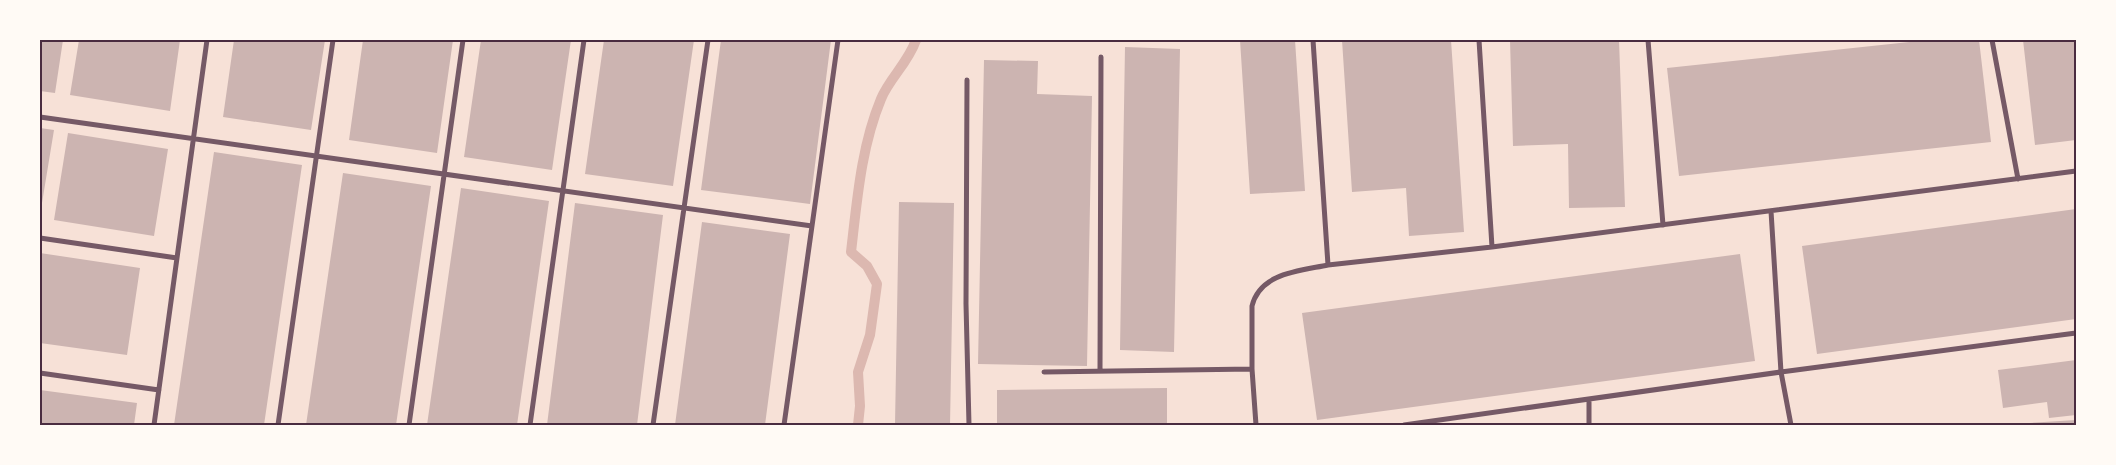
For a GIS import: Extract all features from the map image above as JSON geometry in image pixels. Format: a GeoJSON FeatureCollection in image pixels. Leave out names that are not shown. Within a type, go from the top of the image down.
{"type":"FeatureCollection","features":[{"type":"Feature","properties":{"kind":"street"},"geometry":{"type":"LineString","coordinates":[[154,425],[207,40]]}},
{"type":"Feature","properties":{"kind":"street"},"geometry":{"type":"LineString","coordinates":[[278,425],[333,40]]}},
{"type":"Feature","properties":{"kind":"street"},"geometry":{"type":"LineString","coordinates":[[409,425],[463,40]]}},
{"type":"Feature","properties":{"kind":"street"},"geometry":{"type":"LineString","coordinates":[[530,425],[584,40]]}},
{"type":"Feature","properties":{"kind":"street"},"geometry":{"type":"LineString","coordinates":[[653,425],[708,40]]}},
{"type":"Feature","properties":{"kind":"street"},"geometry":{"type":"LineString","coordinates":[[784,425],[838,40]]}},
{"type":"Feature","properties":{"kind":"street"},"geometry":{"type":"LineString","coordinates":[[1313,40],[1328,265]]}},
{"type":"Feature","properties":{"kind":"street"},"geometry":{"type":"LineString","coordinates":[[1479,40],[1492,247]]}},
{"type":"Feature","properties":{"kind":"street"},"geometry":{"type":"LineString","coordinates":[[1648,40],[1663,225]]}},
{"type":"Feature","properties":{"kind":"street"},"geometry":{"type":"LineString","coordinates":[[1992,40],[2018,179]]}},
{"type":"Feature","properties":{"kind":"street"},"geometry":{"type":"LineString","coordinates":[[1100,371],[1101,57]]}},
{"type":"Feature","properties":{"kind":"street"},"geometry":{"type":"LineString","coordinates":[[967,80],[966,304],[969,425]]}},
{"type":"Feature","properties":{"kind":"street"},"geometry":{"type":"LineString","coordinates":[[40,117],[812,226]]}},
{"type":"Feature","properties":{"kind":"street"},"geometry":{"type":"LineString","coordinates":[[1256,425],[1252,369],[1252,306],[1262,286],[1279,276],[1328,265],[1492,247],[2076,171]]}},
{"type":"Feature","properties":{"kind":"street"},"geometry":{"type":"LineString","coordinates":[[1771,211],[1781,372],[1791,425]]}},
{"type":"Feature","properties":{"kind":"street"},"geometry":{"type":"LineString","coordinates":[[40,238],[177,258]]}},
{"type":"Feature","properties":{"kind":"street"},"geometry":{"type":"LineString","coordinates":[[1404,425],[1447,422],[1781,372],[2076,333]]}},
{"type":"Feature","properties":{"kind":"street"},"geometry":{"type":"LineString","coordinates":[[1044,372],[1252,369]]}},
{"type":"Feature","properties":{"kind":"street"},"geometry":{"type":"LineString","coordinates":[[40,373],[159,390]]}},
{"type":"Feature","properties":{"kind":"street"},"geometry":{"type":"LineString","coordinates":[[1588,425],[1589,400]]}},
{"type":"Feature","properties":{"kind":"building"},"geometry":{"type":"Polygon","coordinates":[[[40,40],[63,40],[55,93],[40,91],[40,40]]]}},
{"type":"Feature","properties":{"kind":"building"},"geometry":{"type":"Polygon","coordinates":[[[79,40],[180,40],[170,111],[70,95],[79,40]]]}},
{"type":"Feature","properties":{"kind":"building"},"geometry":{"type":"Polygon","coordinates":[[[234,40],[325,40],[311,130],[223,117],[234,40]]]}},
{"type":"Feature","properties":{"kind":"building"},"geometry":{"type":"Polygon","coordinates":[[[363,40],[453,40],[437,153],[349,140],[363,40]]]}},
{"type":"Feature","properties":{"kind":"building"},"geometry":{"type":"Polygon","coordinates":[[[481,40],[571,40],[552,170],[464,157],[481,40]]]}},
{"type":"Feature","properties":{"kind":"building"},"geometry":{"type":"Polygon","coordinates":[[[604,40],[694,40],[673,186],[585,174],[604,40]]]}},
{"type":"Feature","properties":{"kind":"building"},"geometry":{"type":"Polygon","coordinates":[[[721,40],[831,40],[810,204],[701,190],[721,40]]]}},
{"type":"Feature","properties":{"kind":"building"},"geometry":{"type":"Polygon","coordinates":[[[1240,40],[1295,40],[1305,191],[1250,194],[1240,40]]]}},
{"type":"Feature","properties":{"kind":"building"},"geometry":{"type":"Polygon","coordinates":[[[1342,40],[1451,40],[1464,232],[1409,236],[1406,188],[1352,192],[1342,40]]]}},
{"type":"Feature","properties":{"kind":"building"},"geometry":{"type":"Polygon","coordinates":[[[1510,40],[1619,40],[1625,207],[1569,208],[1568,144],[1513,146],[1510,40]]]}},
{"type":"Feature","properties":{"kind":"building"},"geometry":{"type":"Polygon","coordinates":[[[1928,40],[1979,40],[1991,142],[1679,176],[1667,68],[1928,40]]]}},
{"type":"Feature","properties":{"kind":"building"},"geometry":{"type":"Polygon","coordinates":[[[2023,40],[2076,40],[2076,140],[2035,145],[2023,40]]]}},
{"type":"Feature","properties":{"kind":"building"},"geometry":{"type":"Polygon","coordinates":[[[1125,47],[1180,49],[1174,352],[1120,350],[1125,47]]]}},
{"type":"Feature","properties":{"kind":"building"},"geometry":{"type":"Polygon","coordinates":[[[984,60],[1038,61],[1037,94],[1092,96],[1087,366],[978,364],[984,60]]]}},
{"type":"Feature","properties":{"kind":"building"},"geometry":{"type":"Polygon","coordinates":[[[40,128],[54,130],[41,209],[40,209],[40,128]]]}},
{"type":"Feature","properties":{"kind":"building"},"geometry":{"type":"Polygon","coordinates":[[[68,133],[168,149],[154,236],[54,220],[68,133]]]}},
{"type":"Feature","properties":{"kind":"building"},"geometry":{"type":"Polygon","coordinates":[[[214,152],[302,165],[264,425],[174,425],[214,152]]]}},
{"type":"Feature","properties":{"kind":"building"},"geometry":{"type":"Polygon","coordinates":[[[343,173],[431,186],[396,425],[306,425],[343,173]]]}},
{"type":"Feature","properties":{"kind":"building"},"geometry":{"type":"Polygon","coordinates":[[[461,188],[549,201],[517,425],[427,425],[461,188]]]}},
{"type":"Feature","properties":{"kind":"building"},"geometry":{"type":"Polygon","coordinates":[[[899,202],[954,203],[950,425],[895,425],[899,202]]]}},
{"type":"Feature","properties":{"kind":"building"},"geometry":{"type":"Polygon","coordinates":[[[575,203],[663,215],[637,425],[547,425],[575,203]]]}},
{"type":"Feature","properties":{"kind":"building"},"geometry":{"type":"Polygon","coordinates":[[[2076,209],[2076,319],[1817,354],[1802,246],[2076,209]]]}},
{"type":"Feature","properties":{"kind":"building"},"geometry":{"type":"Polygon","coordinates":[[[702,222],[790,234],[765,425],[675,425],[702,222]]]}},
{"type":"Feature","properties":{"kind":"building"},"geometry":{"type":"Polygon","coordinates":[[[40,253],[140,268],[127,355],[40,343],[40,253]]]}},
{"type":"Feature","properties":{"kind":"building"},"geometry":{"type":"Polygon","coordinates":[[[1740,254],[1755,361],[1317,420],[1302,313],[1740,254]]]}},
{"type":"Feature","properties":{"kind":"building"},"geometry":{"type":"Polygon","coordinates":[[[2076,360],[2076,415],[2049,418],[2047,402],[2003,408],[1998,370],[2076,360]]]}},
{"type":"Feature","properties":{"kind":"building"},"geometry":{"type":"Polygon","coordinates":[[[1167,388],[1167,425],[997,425],[997,390],[1167,388]]]}},
{"type":"Feature","properties":{"kind":"building"},"geometry":{"type":"Polygon","coordinates":[[[40,390],[137,403],[134,425],[40,425],[40,390]]]}},
{"type":"Feature","properties":{"kind":"building"},"geometry":{"type":"Polygon","coordinates":[[[2076,420],[2076,425],[2013,425],[2013,424],[2076,420]]]}},
{"type":"Feature","properties":{"kind":"waterway"},"geometry":{"type":"LineString","coordinates":[[858,425],[860,406],[858,372],[870,335],[877,284],[867,266],[851,252],[855,213],[864,155],[874,117],[884,92],[913,48],[916,40]]}}]}
